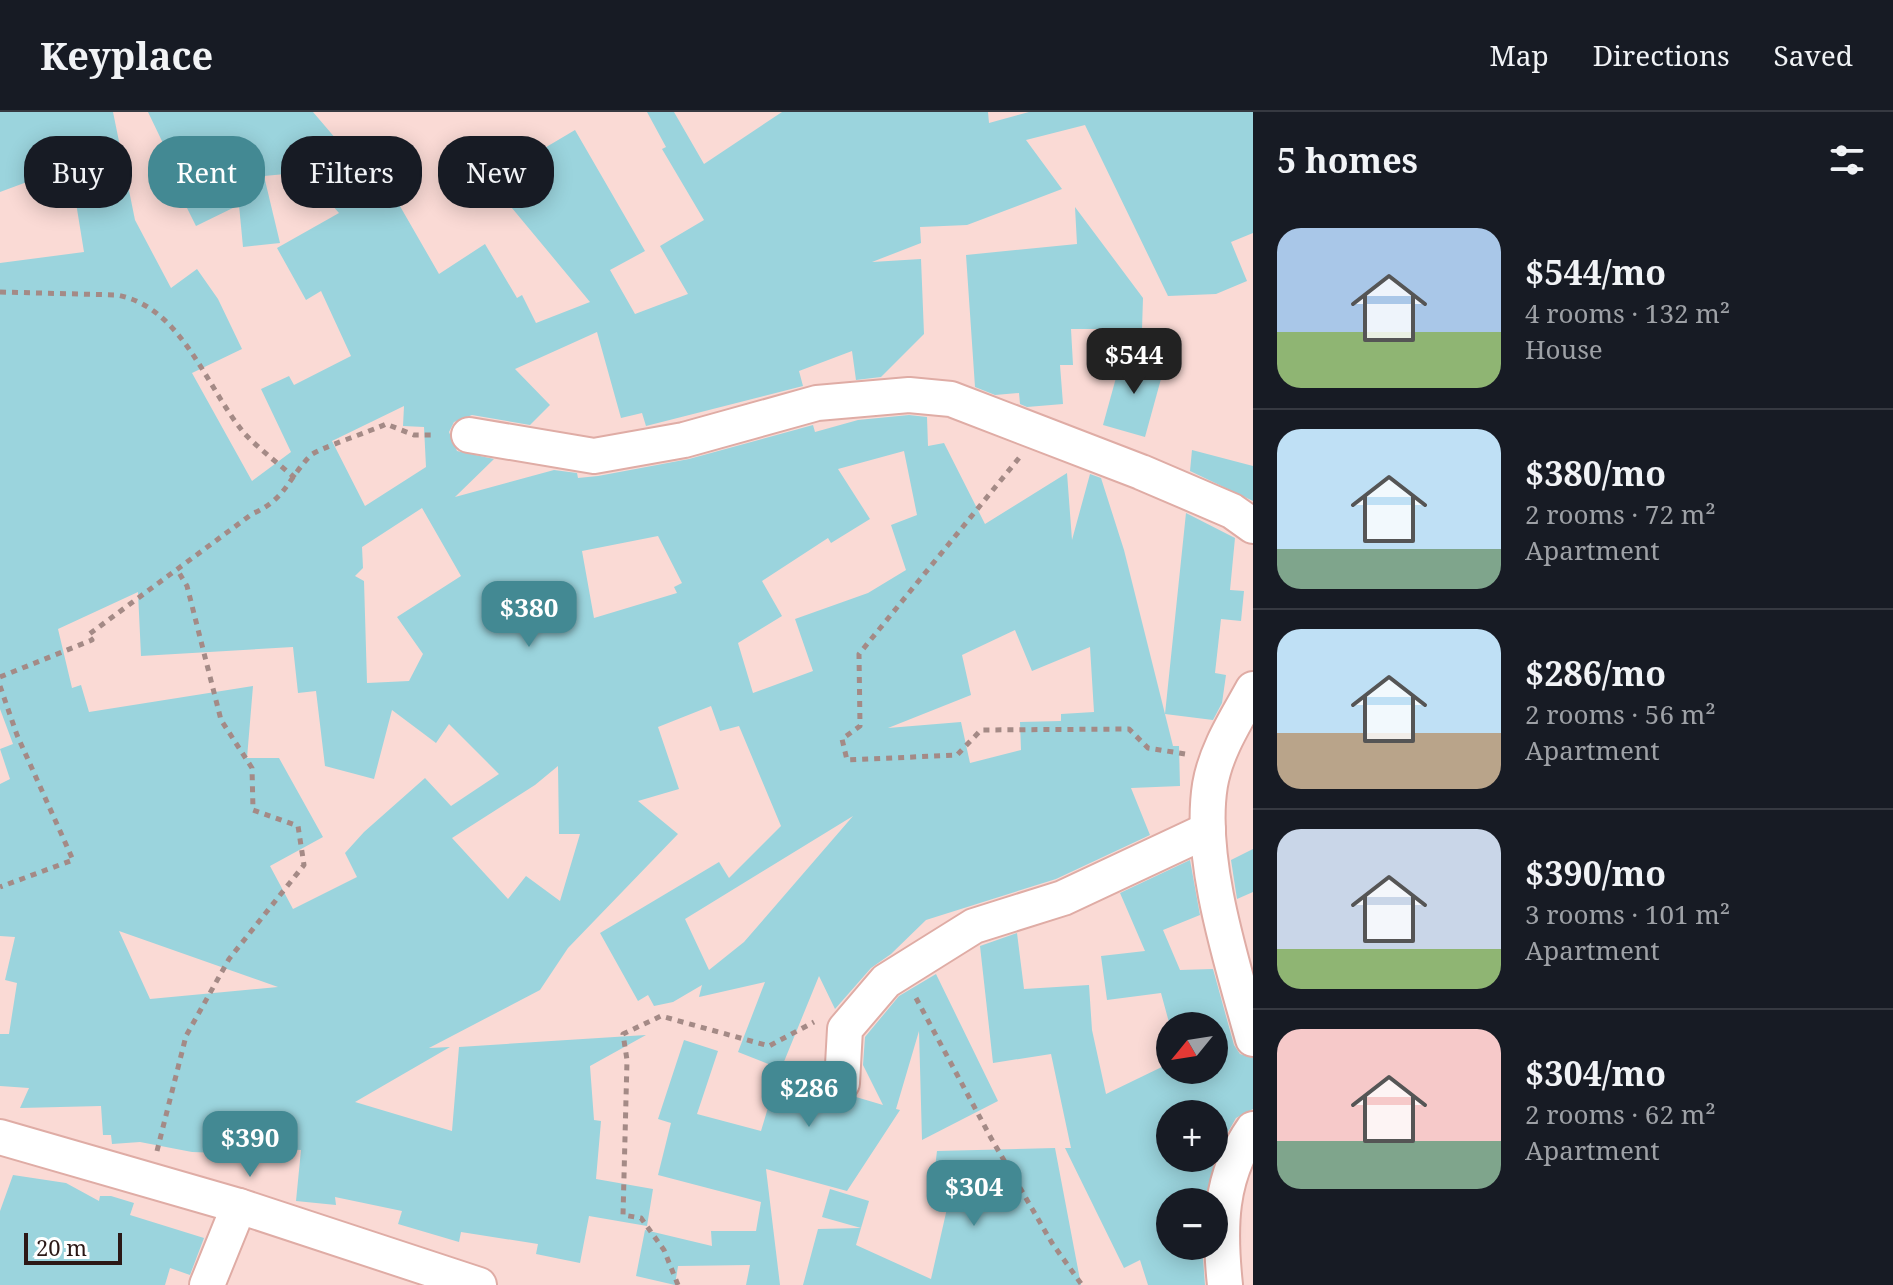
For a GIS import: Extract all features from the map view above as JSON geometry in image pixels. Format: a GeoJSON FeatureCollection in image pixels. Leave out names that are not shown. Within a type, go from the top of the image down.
{"type":"FeatureCollection","features":[{"type":"Feature","properties":{"kind":"street"},"geometry":{"type":"LineString","coordinates":[[469,435],[594,456],[684,440],[817,403],[909,395],[951,399],[1232,511],[1253,526]]}},
{"type":"Feature","properties":{"kind":"street"},"geometry":{"type":"LineString","coordinates":[[1253,689],[1217,760],[1210,785],[1208,830],[1224,932],[1253,1039]]}},
{"type":"Feature","properties":{"kind":"street"},"geometry":{"type":"LineString","coordinates":[[842,1083],[845,1029],[886,981],[974,926],[1063,898],[1133,862],[1208,830]]}},
{"type":"Feature","properties":{"kind":"street"},"geometry":{"type":"LineString","coordinates":[[1225,1285],[1220,1240],[1222,1194],[1253,1129]]}},
{"type":"Feature","properties":{"kind":"street"},"geometry":{"type":"LineString","coordinates":[[0,1137],[239,1206],[479,1285]]}},
{"type":"Feature","properties":{"kind":"street"},"geometry":{"type":"LineString","coordinates":[[207,1285],[239,1206]]}},
{"type":"Feature","properties":{"kind":"path"},"geometry":{"type":"LineString","coordinates":[[0,292],[134,298],[173,328],[245,433],[295,478]]}},
{"type":"Feature","properties":{"kind":"path"},"geometry":{"type":"LineString","coordinates":[[0,677],[92,640],[88,635],[252,514],[278,500],[311,453],[358,438],[386,424],[414,435],[469,435]]}},
{"type":"Feature","properties":{"kind":"path"},"geometry":{"type":"LineString","coordinates":[[1039,432],[966,526],[859,654],[860,726],[842,739],[847,760],[957,755],[981,730],[1129,729],[1148,748],[1217,760]]}},
{"type":"Feature","properties":{"kind":"path"},"geometry":{"type":"LineString","coordinates":[[156,1156],[186,1036],[229,959],[304,865],[298,826],[253,810],[252,768],[221,720],[187,586],[178,571]]}},
{"type":"Feature","properties":{"kind":"path"},"geometry":{"type":"LineString","coordinates":[[0,686],[17,735],[73,860],[0,887]]}},
{"type":"Feature","properties":{"kind":"path"},"geometry":{"type":"LineString","coordinates":[[905,971],[927,1022],[984,1126],[1052,1243],[1082,1285]]}},
{"type":"Feature","properties":{"kind":"path"},"geometry":{"type":"LineString","coordinates":[[678,1285],[664,1250],[641,1218],[623,1215],[627,1060],[623,1034],[661,1016],[769,1046],[825,1017]]}},
{"type":"Feature","properties":{"kind":"building"},"geometry":{"type":"Polygon","coordinates":[[[0,112],[113,112],[118,136],[24,136],[24,183],[0,192],[0,112]]]}},
{"type":"Feature","properties":{"kind":"building"},"geometry":{"type":"Polygon","coordinates":[[[148,112],[313,112],[334,136],[281,136],[281,174],[265,176],[265,136],[160,136],[148,112]]]}},
{"type":"Feature","properties":{"kind":"building"},"geometry":{"type":"Polygon","coordinates":[[[647,112],[674,112],[704,164],[782,112],[988,112],[989,123],[1029,112],[1253,112],[1253,233],[1231,242],[1247,281],[1216,294],[1168,296],[1085,125],[1026,140],[1062,189],[967,225],[920,227],[921,243],[872,262],[921,259],[924,334],[881,377],[856,380],[852,351],[799,371],[803,386],[646,426],[642,413],[621,418],[597,332],[515,369],[550,405],[530,425],[472,415],[454,422],[449,432],[457,451],[494,459],[455,497],[554,470],[577,473],[578,478],[598,476],[689,459],[813,425],[815,432],[858,420],[909,415],[927,417],[928,446],[944,443],[985,524],[1067,473],[1072,540],[1090,474],[1101,478],[1124,550],[1173,746],[1179,746],[1180,786],[1131,788],[1150,835],[1056,879],[926,920],[891,954],[871,968],[835,1009],[819,976],[781,1069],[738,1052],[765,982],[699,997],[702,985],[673,1002],[654,1006],[648,995],[638,1001],[600,933],[719,862],[729,878],[781,826],[739,726],[720,731],[711,706],[658,727],[679,789],[638,801],[678,834],[568,948],[540,990],[429,1048],[450,1047],[355,1102],[452,1131],[459,1047],[646,1035],[590,1066],[594,1120],[601,1121],[596,1179],[653,1189],[647,1226],[589,1216],[580,1263],[536,1254],[538,1244],[461,1232],[459,1242],[398,1224],[402,1211],[335,1197],[336,1205],[296,1201],[301,1150],[248,1148],[248,1154],[192,1152],[140,1142],[112,1144],[111,1135],[103,1135],[101,1106],[20,1108],[29,1088],[0,1086],[0,1034],[9,1034],[17,983],[5,980],[15,937],[0,936],[0,784],[10,779],[0,749],[13,744],[0,709],[0,263],[84,252],[77,208],[132,208],[132,205],[135,220],[171,288],[197,269],[218,299],[242,349],[192,373],[252,481],[291,452],[261,389],[289,376],[294,385],[351,356],[321,291],[306,300],[277,248],[339,213],[335,208],[401,208],[439,274],[485,244],[517,298],[522,295],[536,323],[590,302],[512,208],[554,208],[554,142],[575,130],[645,251],[610,270],[635,314],[688,294],[660,246],[704,220],[662,149],[666,147],[647,112]],[[404,406],[332,441],[365,506],[426,467],[424,427],[403,426],[404,406]],[[904,451],[838,469],[870,519],[831,543],[828,538],[762,581],[782,616],[738,643],[753,693],[813,671],[795,619],[868,593],[906,570],[891,525],[917,515],[904,451]],[[422,508],[362,547],[363,568],[355,576],[364,581],[367,683],[409,681],[423,654],[397,617],[461,576],[422,508]],[[658,536],[582,551],[594,618],[677,593],[674,587],[682,583],[658,536]],[[138,592],[58,629],[72,688],[81,685],[89,712],[253,686],[247,758],[279,758],[323,837],[270,866],[293,909],[357,877],[345,853],[425,778],[451,806],[499,774],[449,724],[436,743],[392,710],[374,779],[325,766],[316,691],[298,693],[293,647],[141,656],[138,592]],[[1015,630],[962,655],[971,695],[888,728],[961,722],[970,763],[1021,750],[1020,722],[1061,721],[1061,714],[1094,712],[1090,647],[1032,671],[1015,630]],[[558,766],[535,785],[452,838],[508,899],[526,876],[560,901],[580,834],[559,834],[558,766]],[[853,816],[685,919],[709,970],[744,942],[853,816]],[[119,931],[150,999],[278,987],[119,931]]]}},
{"type":"Feature","properties":{"kind":"building"},"geometry":{"type":"Polygon","coordinates":[[[265,180],[280,243],[243,247],[239,208],[265,208],[265,180]]]}},
{"type":"Feature","properties":{"kind":"building"},"geometry":{"type":"Polygon","coordinates":[[[1075,207],[1143,298],[1142,329],[1071,329],[1073,365],[1060,365],[1063,404],[1027,407],[1020,404],[1019,393],[995,395],[975,387],[966,255],[1077,244],[1075,207]]]}},
{"type":"Feature","properties":{"kind":"building"},"geometry":{"type":"Polygon","coordinates":[[[187,208],[233,208],[196,226],[187,208]]]}},
{"type":"Feature","properties":{"kind":"building"},"geometry":{"type":"Polygon","coordinates":[[[1122,356],[1164,368],[1145,437],[1103,425],[1122,356]]]}},
{"type":"Feature","properties":{"kind":"building"},"geometry":{"type":"Polygon","coordinates":[[[1192,450],[1253,466],[1253,501],[1190,471],[1192,450]]]}},
{"type":"Feature","properties":{"kind":"building"},"geometry":{"type":"Polygon","coordinates":[[[1186,513],[1235,538],[1230,590],[1244,591],[1241,621],[1221,619],[1215,673],[1226,675],[1222,703],[1213,720],[1165,714],[1186,513]]]}},
{"type":"Feature","properties":{"kind":"building"},"geometry":{"type":"Polygon","coordinates":[[[1253,849],[1253,892],[1237,899],[1231,860],[1253,849]]]}},
{"type":"Feature","properties":{"kind":"building"},"geometry":{"type":"Polygon","coordinates":[[[1190,860],[1200,915],[1163,930],[1180,970],[1213,969],[1225,1012],[1166,1012],[1161,993],[1107,1000],[1101,956],[1145,951],[1120,893],[1190,860]]]}},
{"type":"Feature","properties":{"kind":"building"},"geometry":{"type":"Polygon","coordinates":[[[1017,933],[1024,989],[1089,985],[1092,1030],[1106,1094],[1156,1070],[1156,1084],[1228,1084],[1228,1023],[1240,1054],[1253,1058],[1253,1109],[1236,1118],[1228,1132],[1228,1100],[1156,1100],[1156,1172],[1214,1172],[1208,1188],[1156,1188],[1156,1260],[1203,1260],[1205,1285],[1148,1285],[1140,1260],[1124,1268],[1065,1148],[1071,1148],[1051,1054],[993,1063],[980,946],[1017,933]]]}},
{"type":"Feature","properties":{"kind":"building"},"geometry":{"type":"Polygon","coordinates":[[[936,974],[998,1101],[922,1140],[919,1031],[896,1109],[900,1110],[847,1191],[766,1169],[780,1285],[746,1285],[750,1265],[678,1266],[675,1285],[636,1276],[645,1230],[712,1246],[711,1231],[756,1231],[761,1202],[658,1175],[671,1123],[658,1119],[684,1040],[718,1051],[697,1114],[761,1131],[778,1074],[823,1087],[830,1099],[840,1103],[856,1097],[883,1105],[863,1065],[865,1037],[899,996],[936,974]]]}},
{"type":"Feature","properties":{"kind":"building"},"geometry":{"type":"Polygon","coordinates":[[[1055,1148],[1081,1285],[803,1285],[818,1229],[861,1228],[856,1245],[931,1279],[948,1204],[931,1201],[937,1151],[1055,1148]]]}},
{"type":"Feature","properties":{"kind":"building"},"geometry":{"type":"Polygon","coordinates":[[[13,1175],[66,1183],[99,1201],[100,1196],[111,1196],[134,1203],[130,1215],[204,1238],[190,1275],[170,1268],[165,1285],[0,1285],[0,1211],[13,1175]]]}},
{"type":"Feature","properties":{"kind":"building"},"geometry":{"type":"Polygon","coordinates":[[[830,1189],[869,1201],[861,1228],[822,1217],[830,1189]]]}}]}
